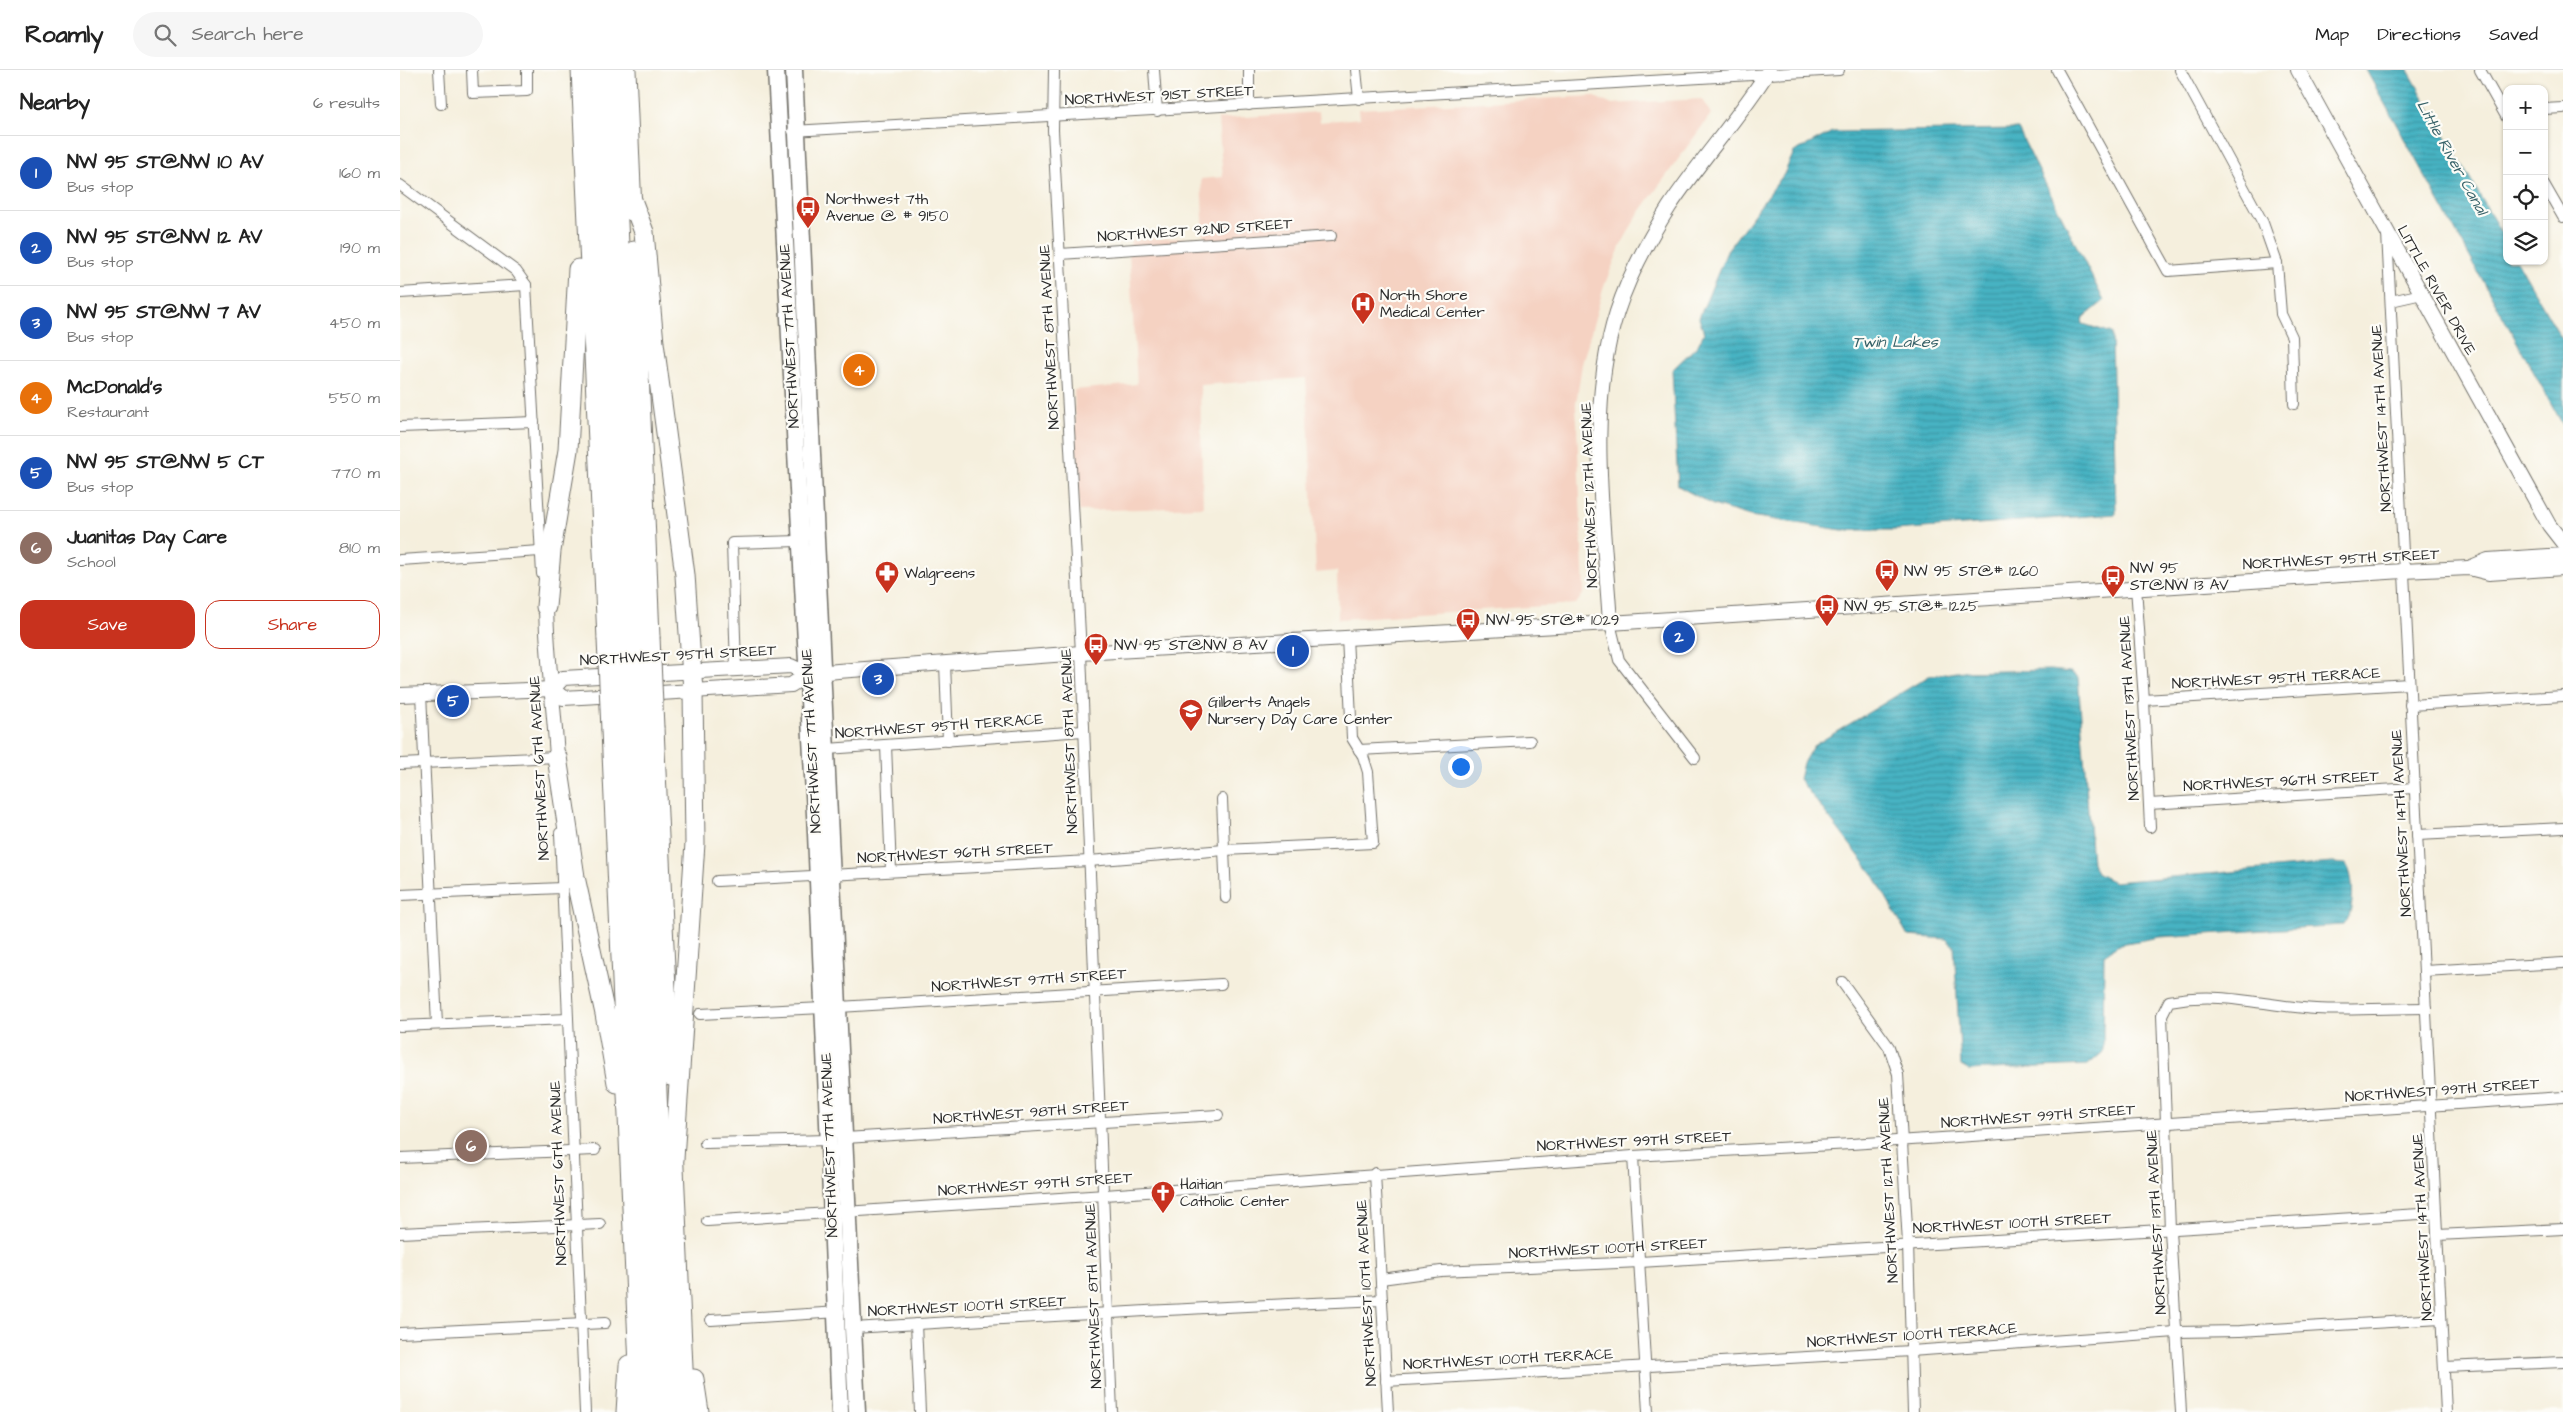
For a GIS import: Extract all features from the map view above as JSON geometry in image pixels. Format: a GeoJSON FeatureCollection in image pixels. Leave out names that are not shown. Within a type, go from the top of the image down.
{"type":"FeatureCollection","features":[{"type":"Feature","properties":{"kind":"highway"},"geometry":{"type":"LineString","coordinates":[[581,70],[587,242],[629,638]]}},
{"type":"Feature","properties":{"kind":"highway"},"geometry":{"type":"LineString","coordinates":[[595,70],[629,638],[655,1412]]}},
{"type":"Feature","properties":{"kind":"highway"},"geometry":{"type":"LineString","coordinates":[[611,70],[633,729],[671,1412]]}},
{"type":"Feature","properties":{"kind":"highway"},"geometry":{"type":"LineString","coordinates":[[626,70],[632,200],[629,638]]}},
{"type":"Feature","properties":{"kind":"highway"},"geometry":{"type":"LineString","coordinates":[[632,200],[644,232],[654,343],[685,575],[693,691],[695,843],[674,1159]]}},
{"type":"Feature","properties":{"kind":"highway"},"geometry":{"type":"LineString","coordinates":[[546,607],[551,551],[568,450],[579,260],[587,242]]}},
{"type":"Feature","properties":{"kind":"highway"},"geometry":{"type":"LineString","coordinates":[[633,729],[674,1159],[685,1412]]}},
{"type":"Feature","properties":{"kind":"highway"},"geometry":{"type":"LineString","coordinates":[[633,729],[630,1159],[641,1412]]}},
{"type":"Feature","properties":{"kind":"highway"},"geometry":{"type":"LineString","coordinates":[[557,757],[575,877],[605,1014],[630,1159]]}},
{"type":"Feature","properties":{"kind":"highway"},"geometry":{"type":"LineString","coordinates":[[679,1269],[699,1412]]}},
{"type":"Feature","properties":{"kind":"highway"},"geometry":{"type":"LineString","coordinates":[[626,1412],[635,1271]]}},
{"type":"Feature","properties":{"kind":"main road","name":"NORTHWEST 7TH AVENUE"},"geometry":{"type":"LineString","coordinates":[[776,70],[800,541],[827,749],[825,875],[821,947],[829,959],[831,1007]]}},
{"type":"Feature","properties":{"kind":"main road","name":"NORTHWEST 7TH AVENUE"},"geometry":{"type":"LineString","coordinates":[[794,70],[814,501],[816,673],[837,1139],[832,1212],[840,1412]]}},
{"type":"Feature","properties":{"kind":"main road","name":"LITTLE RIVER DRIVE"},"geometry":{"type":"LineString","coordinates":[[2298,70],[2549,525],[2563,543]]}},
{"type":"Feature","properties":{"kind":"main road","name":"NORTHWEST 12TH AVENUE"},"geometry":{"type":"LineString","coordinates":[[1610,623],[1599,417],[1604,367],[1616,312],[1634,268],[1669,208],[1768,72]]}},
{"type":"Feature","properties":{"kind":"main road"},"geometry":{"type":"LineString","coordinates":[[789,336],[799,347],[800,376],[809,387]]}},
{"type":"Feature","properties":{"kind":"main road"},"geometry":{"type":"LineString","coordinates":[[794,429],[806,439],[809,491],[814,501]]}},
{"type":"Feature","properties":{"kind":"main road"},"geometry":{"type":"LineString","coordinates":[[2544,556],[2550,543],[2549,525]]}},
{"type":"Feature","properties":{"kind":"main road","name":"NORTHWEST 95TH STREET"},"geometry":{"type":"LineString","coordinates":[[2469,568],[2488,560],[2563,555]]}},
{"type":"Feature","properties":{"kind":"main road","name":"NORTHWEST 95TH STREET"},"geometry":{"type":"LineString","coordinates":[[553,689],[561,679],[567,678],[736,668],[791,666],[816,673],[1081,653],[1610,623],[2136,587],[2403,571],[2469,568],[2489,573],[2561,571]]}},
{"type":"Feature","properties":{"kind":"main road","name":"NORTHWEST 6TH AVENUE"},"geometry":{"type":"LineString","coordinates":[[546,607],[547,651],[553,689],[557,757]]}},
{"type":"Feature","properties":{"kind":"main road","name":"NORTHWEST 95TH STREET"},"geometry":{"type":"LineString","coordinates":[[400,695],[553,689],[563,698],[791,684],[816,673]]}},
{"type":"Feature","properties":{"kind":"main road","name":"NORTHWEST 7TH AVENUE"},"geometry":{"type":"LineString","coordinates":[[837,1139],[849,1211],[858,1412]]}},
{"type":"Feature","properties":{"kind":"main road"},"geometry":{"type":"LineString","coordinates":[[840,1383],[849,1398],[849,1412]]}},
{"type":"Feature","properties":{"kind":"street"},"geometry":{"type":"LineString","coordinates":[[439,70],[441,104]]}},
{"type":"Feature","properties":{"kind":"street"},"geometry":{"type":"LineString","coordinates":[[472,70],[473,93],[527,91],[527,70]]}},
{"type":"Feature","properties":{"kind":"street","name":"NORTHWEST 8TH AVENUE"},"geometry":{"type":"LineString","coordinates":[[1054,70],[1060,254],[1081,653],[1102,1123],[1112,1412]]}},
{"type":"Feature","properties":{"kind":"street"},"geometry":{"type":"LineString","coordinates":[[1154,70],[1157,111]]}},
{"type":"Feature","properties":{"kind":"street"},"geometry":{"type":"LineString","coordinates":[[1248,106],[1249,70]]}},
{"type":"Feature","properties":{"kind":"street"},"geometry":{"type":"LineString","coordinates":[[1356,70],[1359,99]]}},
{"type":"Feature","properties":{"kind":"street","name":"NORTHWEST 91ST STREET"},"geometry":{"type":"LineString","coordinates":[[779,132],[1248,106],[1768,72],[1839,70]]}},
{"type":"Feature","properties":{"kind":"street"},"geometry":{"type":"LineString","coordinates":[[2057,70],[2168,270],[2277,262]]}},
{"type":"Feature","properties":{"kind":"street"},"geometry":{"type":"LineString","coordinates":[[2180,70],[2263,223],[2277,262],[2281,314],[2292,337],[2294,404]]}},
{"type":"Feature","properties":{"kind":"street"},"geometry":{"type":"LineString","coordinates":[[2480,70],[2503,110]]}},
{"type":"Feature","properties":{"kind":"street"},"geometry":{"type":"LineString","coordinates":[[2548,109],[2563,108]]}},
{"type":"Feature","properties":{"kind":"street"},"geometry":{"type":"LineString","coordinates":[[400,185],[516,271],[526,285]]}},
{"type":"Feature","properties":{"kind":"street"},"geometry":{"type":"LineString","coordinates":[[2548,191],[2563,217]]}},
{"type":"Feature","properties":{"kind":"street","name":"NORTHWEST 14TH AVENUE"},"geometry":{"type":"LineString","coordinates":[[2387,232],[2446,1412]]}},
{"type":"Feature","properties":{"kind":"street","name":"NORTHWEST 92ND STREET"},"geometry":{"type":"LineString","coordinates":[[1060,254],[1331,236]]}},
{"type":"Feature","properties":{"kind":"street"},"geometry":{"type":"LineString","coordinates":[[400,293],[526,285]]}},
{"type":"Feature","properties":{"kind":"street","name":"NORTHWEST 6TH AVENUE"},"geometry":{"type":"LineString","coordinates":[[526,285],[540,552],[546,607]]}},
{"type":"Feature","properties":{"kind":"street"},"geometry":{"type":"LineString","coordinates":[[2390,301],[2422,294]]}},
{"type":"Feature","properties":{"kind":"street"},"geometry":{"type":"LineString","coordinates":[[400,427],[534,422]]}},
{"type":"Feature","properties":{"kind":"street"},"geometry":{"type":"LineString","coordinates":[[736,668],[732,543],[800,541]]}},
{"type":"Feature","properties":{"kind":"street"},"geometry":{"type":"LineString","coordinates":[[400,560],[540,552]]}},
{"type":"Feature","properties":{"kind":"street","name":"NORTHWEST 13TH AVENUE"},"geometry":{"type":"LineString","coordinates":[[2136,587],[2150,827]]}},
{"type":"Feature","properties":{"kind":"street","name":"NORTHWEST 12TH AVENUE"},"geometry":{"type":"LineString","coordinates":[[1610,623],[1619,660],[1695,758]]}},
{"type":"Feature","properties":{"kind":"street"},"geometry":{"type":"LineString","coordinates":[[1347,637],[1352,738],[1359,750],[1530,741]]}},
{"type":"Feature","properties":{"kind":"street"},"geometry":{"type":"LineString","coordinates":[[945,664],[948,741]]}},
{"type":"Feature","properties":{"kind":"street","name":"NORTHWEST 95TH TERRACE"},"geometry":{"type":"LineString","coordinates":[[2144,700],[2409,684]]}},
{"type":"Feature","properties":{"kind":"street"},"geometry":{"type":"LineString","coordinates":[[422,694],[437,1024]]}},
{"type":"Feature","properties":{"kind":"street"},"geometry":{"type":"LineString","coordinates":[[2410,705],[2563,696]]}},
{"type":"Feature","properties":{"kind":"street","name":"NORTHWEST 95TH TERRACE"},"geometry":{"type":"LineString","coordinates":[[827,749],[1083,731]]}},
{"type":"Feature","properties":{"kind":"street"},"geometry":{"type":"LineString","coordinates":[[886,745],[891,871]]}},
{"type":"Feature","properties":{"kind":"street","name":"NORTHWEST 96TH STREET"},"geometry":{"type":"LineString","coordinates":[[718,881],[1089,861],[1224,850],[1373,843],[1368,772],[1359,750]]}},
{"type":"Feature","properties":{"kind":"street"},"geometry":{"type":"LineString","coordinates":[[400,764],[557,757]]}},
{"type":"Feature","properties":{"kind":"street","name":"NORTHWEST 6TH AVENUE"},"geometry":{"type":"LineString","coordinates":[[557,757],[585,1412]]}},
{"type":"Feature","properties":{"kind":"street","name":"NORTHWEST 96TH STREET"},"geometry":{"type":"LineString","coordinates":[[2149,804],[2414,788]]}},
{"type":"Feature","properties":{"kind":"street"},"geometry":{"type":"LineString","coordinates":[[1222,799],[1226,898]]}},
{"type":"Feature","properties":{"kind":"street"},"geometry":{"type":"LineString","coordinates":[[2417,835],[2563,828]]}},
{"type":"Feature","properties":{"kind":"street"},"geometry":{"type":"LineString","coordinates":[[400,896],[562,888]]}},
{"type":"Feature","properties":{"kind":"street"},"geometry":{"type":"LineString","coordinates":[[2424,970],[2563,963]]}},
{"type":"Feature","properties":{"kind":"street","name":"NORTHWEST 12TH AVENUE"},"geometry":{"type":"LineString","coordinates":[[1842,982],[1893,1054],[1898,1074],[1908,1244],[1913,1412]]}},
{"type":"Feature","properties":{"kind":"street","name":"NORTHWEST 97TH STREET"},"geometry":{"type":"LineString","coordinates":[[700,1014],[1221,984]]}},
{"type":"Feature","properties":{"kind":"street","name":"NORTHWEST 13TH AVENUE"},"geometry":{"type":"LineString","coordinates":[[2181,1412],[2170,1230],[2162,1015],[2168,1001],[2193,997],[2236,998],[2316,1009],[2426,1008]]}},
{"type":"Feature","properties":{"kind":"street"},"geometry":{"type":"LineString","coordinates":[[400,1026],[568,1018]]}},
{"type":"Feature","properties":{"kind":"street","name":"NORTHWEST 99TH STREET"},"geometry":{"type":"LineString","coordinates":[[707,1221],[1105,1195],[1375,1173],[2166,1124],[2431,1104],[2563,1097]]}},
{"type":"Feature","properties":{"kind":"street","name":"NORTHWEST 98TH STREET"},"geometry":{"type":"LineString","coordinates":[[705,1143],[837,1139],[1218,1115]]}},
{"type":"Feature","properties":{"kind":"street"},"geometry":{"type":"LineString","coordinates":[[400,1158],[596,1150]]}},
{"type":"Feature","properties":{"kind":"street"},"geometry":{"type":"LineString","coordinates":[[1633,1156],[1648,1412]]}},
{"type":"Feature","properties":{"kind":"street","name":"NORTHWEST 10TH AVENUE"},"geometry":{"type":"LineString","coordinates":[[1375,1173],[1388,1412]]}},
{"type":"Feature","properties":{"kind":"street","name":"NORTHWEST 100TH STREET"},"geometry":{"type":"LineString","coordinates":[[1381,1279],[1441,1271],[1640,1262],[2436,1213]]}},
{"type":"Feature","properties":{"kind":"street"},"geometry":{"type":"LineString","coordinates":[[400,1233],[600,1224]]}},
{"type":"Feature","properties":{"kind":"street"},"geometry":{"type":"LineString","coordinates":[[2437,1235],[2563,1229]]}},
{"type":"Feature","properties":{"kind":"street","name":"NORTHWEST 100TH STREET"},"geometry":{"type":"LineString","coordinates":[[711,1320],[836,1313],[853,1320],[916,1324],[995,1321],[1109,1312],[1382,1300]]}},
{"type":"Feature","properties":{"kind":"street","name":"NORTHWEST 100TH TERRACE"},"geometry":{"type":"LineString","coordinates":[[1386,1381],[1911,1351],[2176,1332],[2240,1331],[2441,1319]]}},
{"type":"Feature","properties":{"kind":"street"},"geometry":{"type":"LineString","coordinates":[[400,1333],[606,1323]]}},
{"type":"Feature","properties":{"kind":"street"},"geometry":{"type":"LineString","coordinates":[[916,1324],[920,1412]]}},
{"type":"Feature","properties":{"kind":"street"},"geometry":{"type":"LineString","coordinates":[[2444,1367],[2563,1362]]}},
{"type":"Feature","properties":{"kind":"shaded area","name":"North Shore Medical Center"},"geometry":{"type":"Polygon","coordinates":[[[1593,96],[1610,104],[1702,99],[1711,114],[1637,216],[1621,245],[1604,286],[1582,364],[1576,404],[1584,593],[1576,604],[1338,619],[1337,571],[1316,573],[1306,378],[1200,385],[1203,507],[1079,511],[1074,390],[1137,384],[1129,254],[1131,240],[1204,237],[1201,179],[1223,177],[1218,119],[1319,112],[1320,122],[1360,118],[1359,109],[1593,96]]]}},
{"type":"Feature","properties":{"kind":"water","name":"Little River Canal"},"geometry":{"type":"Polygon","coordinates":[[[2366,70],[2408,70],[2503,236],[2503,265],[2519,265],[2563,341],[2563,425],[2366,70]]]}},
{"type":"Feature","properties":{"kind":"water","name":"Twin Lakes"},"geometry":{"type":"Polygon","coordinates":[[[2018,129],[2104,301],[2082,319],[2083,324],[2112,333],[2116,514],[1895,530],[1842,530],[1750,516],[1713,505],[1678,486],[1672,370],[1698,345],[1704,333],[1699,318],[1728,249],[1784,174],[1794,152],[1832,132],[2018,129]]]}},
{"type":"Feature","properties":{"kind":"water"},"geometry":{"type":"Polygon","coordinates":[[[2051,670],[2070,672],[2078,677],[2092,863],[2098,874],[2114,882],[2332,863],[2346,864],[2351,877],[2352,904],[2347,920],[2343,925],[2160,937],[2120,944],[2104,955],[2103,1052],[2088,1065],[1968,1070],[1961,1066],[1954,946],[1946,939],[1908,936],[1873,874],[1799,779],[1803,763],[1813,746],[1929,676],[1957,672],[2051,670]]]}},
{"type":"Feature","properties":{"kind":"place","name":"Northwest 7th Avenue @ # 9150"},"geometry":{"type":"Point","coordinates":[808,229]}},
{"type":"Feature","properties":{"kind":"place","name":"North Shore Medical Center"},"geometry":{"type":"Point","coordinates":[1363,325]}},
{"type":"Feature","properties":{"kind":"place","name":"McDonald's"},"geometry":{"type":"Point","coordinates":[859,370]}},
{"type":"Feature","properties":{"kind":"place","name":"NW 95 ST@# 1260"},"geometry":{"type":"Point","coordinates":[1887,592]}},
{"type":"Feature","properties":{"kind":"place","name":"Walgreens"},"geometry":{"type":"Point","coordinates":[887,594]}},
{"type":"Feature","properties":{"kind":"place","name":"NW 95 ST@NW 13 AV"},"geometry":{"type":"Point","coordinates":[2113,598]}},
{"type":"Feature","properties":{"kind":"place","name":"NW 95 ST@# 1225"},"geometry":{"type":"Point","coordinates":[1827,627]}},
{"type":"Feature","properties":{"kind":"place","name":"NW 95 ST@NW 12 AV"},"geometry":{"type":"Point","coordinates":[1679,637]}},
{"type":"Feature","properties":{"kind":"place","name":"NW 95 ST@# 1029"},"geometry":{"type":"Point","coordinates":[1468,641]}},
{"type":"Feature","properties":{"kind":"place","name":"NW 95 ST@NW 10 AV"},"geometry":{"type":"Point","coordinates":[1293,651]}},
{"type":"Feature","properties":{"kind":"place","name":"NW 95 ST@NW 8 AV"},"geometry":{"type":"Point","coordinates":[1096,666]}},
{"type":"Feature","properties":{"kind":"place","name":"NW 95 ST@NW 7 AV"},"geometry":{"type":"Point","coordinates":[878,679]}},
{"type":"Feature","properties":{"kind":"place","name":"NW 95 ST@NW 5 CT"},"geometry":{"type":"Point","coordinates":[453,701]}},
{"type":"Feature","properties":{"kind":"place","name":"Gilberts Angels Nursery Day Care Center"},"geometry":{"type":"Point","coordinates":[1191,732]}},
{"type":"Feature","properties":{"kind":"place","name":"Juanitas Day Care"},"geometry":{"type":"Point","coordinates":[471,1146]}},
{"type":"Feature","properties":{"kind":"place","name":"Haitian Catholic Center"},"geometry":{"type":"Point","coordinates":[1163,1214]}}]}
